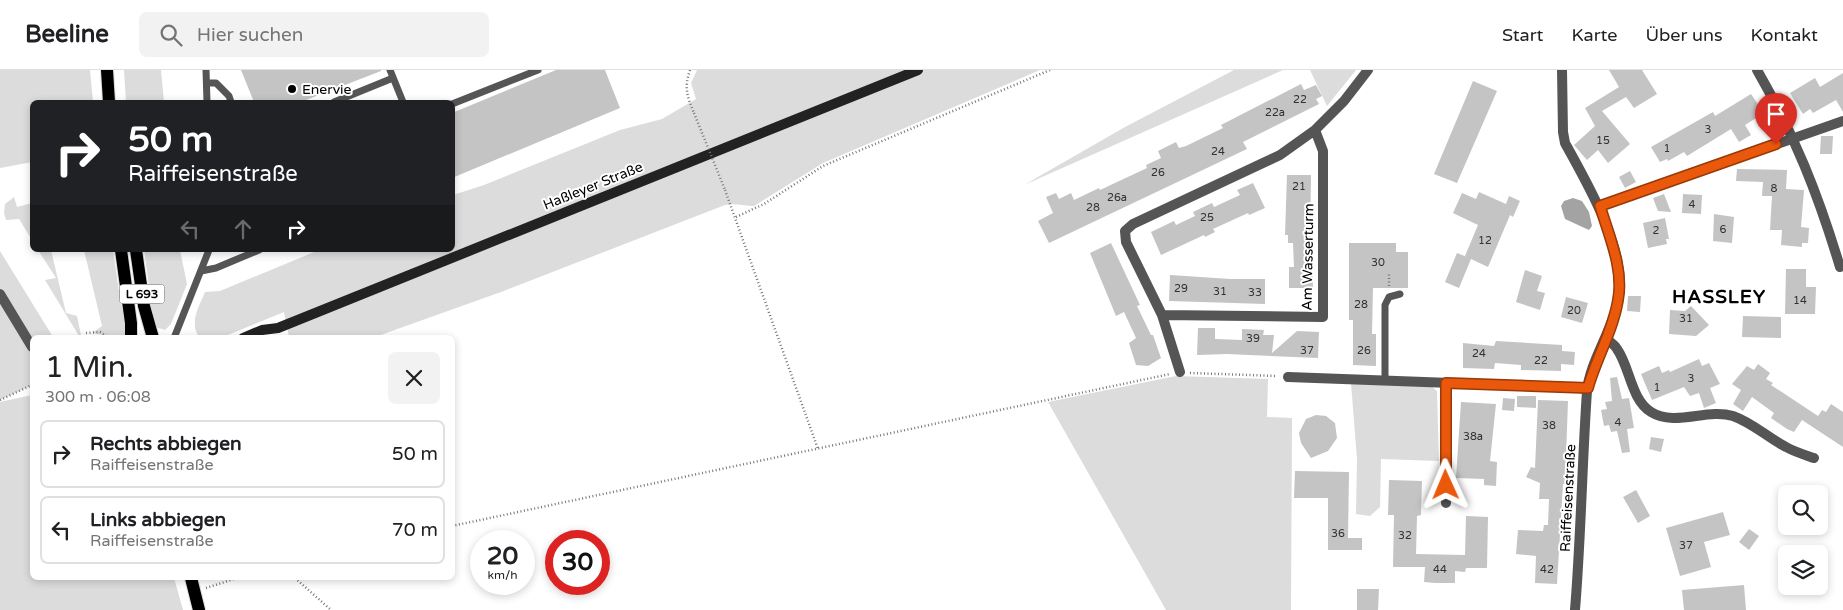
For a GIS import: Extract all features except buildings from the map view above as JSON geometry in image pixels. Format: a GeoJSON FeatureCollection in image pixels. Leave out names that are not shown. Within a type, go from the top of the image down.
{"type":"FeatureCollection","features":[{"type":"Feature","properties":{"kind":"main road"},"geometry":{"type":"LineString","coordinates":[[107,70],[109,100]]}},
{"type":"Feature","properties":{"kind":"main road","name":"Haßleyer Straße"},"geometry":{"type":"LineString","coordinates":[[250,335],[262,330],[278,328],[918,70]]}},
{"type":"Feature","properties":{"kind":"main road","name":"L 693"},"geometry":{"type":"LineString","coordinates":[[121,252],[131,335]]}},
{"type":"Feature","properties":{"kind":"main road","name":"L 693"},"geometry":{"type":"LineString","coordinates":[[136,252],[144,306],[152,335]]}},
{"type":"Feature","properties":{"kind":"main road","name":"Haßleyer Straße"},"geometry":{"type":"LineString","coordinates":[[270,335],[278,328]]}},
{"type":"Feature","properties":{"kind":"main road"},"geometry":{"type":"LineString","coordinates":[[192,580],[199,610]]}},
{"type":"Feature","properties":{"kind":"street"},"geometry":{"type":"LineString","coordinates":[[1180,372],[1162,315],[1126,242],[1125,231],[1133,224],[1280,155],[1315,130],[1344,101],[1368,70]]}},
{"type":"Feature","properties":{"kind":"street","name":"Raiffeisenstraße"},"geometry":{"type":"LineString","coordinates":[[1562,70],[1563,132],[1565,143],[1600,206],[1616,258],[1619,280],[1618,300],[1588,388],[1575,610]]}},
{"type":"Feature","properties":{"kind":"street"},"geometry":{"type":"LineString","coordinates":[[1757,70],[1794,138],[1818,197],[1840,267]]}},
{"type":"Feature","properties":{"kind":"street"},"geometry":{"type":"LineString","coordinates":[[1600,206],[1843,121]]}},
{"type":"Feature","properties":{"kind":"street","name":"Am Wasserturm"},"geometry":{"type":"LineString","coordinates":[[1162,315],[1323,317],[1323,151],[1315,130]]}},
{"type":"Feature","properties":{"kind":"street"},"geometry":{"type":"LineString","coordinates":[[0,294],[30,344]]}},
{"type":"Feature","properties":{"kind":"street"},"geometry":{"type":"LineString","coordinates":[[1606,339],[1618,349],[1642,404],[1651,412],[1665,416],[1687,417],[1712,413],[1733,416],[1786,447],[1814,458]]}},
{"type":"Feature","properties":{"kind":"street"},"geometry":{"type":"LineString","coordinates":[[1288,377],[1385,379],[1588,388]]}},
{"type":"Feature","properties":{"kind":"street"},"geometry":{"type":"LineString","coordinates":[[1446,383],[1446,503]]}},
{"type":"Feature","properties":{"kind":"lane"},"geometry":{"type":"LineString","coordinates":[[206,70],[207,100]]}},
{"type":"Feature","properties":{"kind":"lane"},"geometry":{"type":"LineString","coordinates":[[455,103],[538,70]]}},
{"type":"Feature","properties":{"kind":"lane"},"geometry":{"type":"LineString","coordinates":[[338,100],[392,72],[402,100]]}},
{"type":"Feature","properties":{"kind":"lane"},"geometry":{"type":"LineString","coordinates":[[207,84],[216,83],[231,100]]}},
{"type":"Feature","properties":{"kind":"lane"},"geometry":{"type":"LineString","coordinates":[[175,335],[208,252]]}},
{"type":"Feature","properties":{"kind":"lane"},"geometry":{"type":"LineString","coordinates":[[201,271],[216,268],[254,252]]}},
{"type":"Feature","properties":{"kind":"lane"},"geometry":{"type":"LineString","coordinates":[[1385,379],[1385,305],[1389,297],[1400,294]]}},
{"type":"Feature","properties":{"kind":"path"},"geometry":{"type":"LineString","coordinates":[[690,70],[686,84],[687,96],[736,217],[818,449]]}},
{"type":"Feature","properties":{"kind":"path"},"geometry":{"type":"LineString","coordinates":[[736,217],[764,204],[823,166],[1050,70]]}},
{"type":"Feature","properties":{"kind":"path"},"geometry":{"type":"LineString","coordinates":[[86,334],[100,332],[105,335]]}},
{"type":"Feature","properties":{"kind":"path"},"geometry":{"type":"LineString","coordinates":[[455,525],[1180,372],[1288,377]]}},
{"type":"Feature","properties":{"kind":"path"},"geometry":{"type":"LineString","coordinates":[[0,400],[30,386]]}},
{"type":"Feature","properties":{"kind":"path"},"geometry":{"type":"LineString","coordinates":[[195,591],[231,580]]}},
{"type":"Feature","properties":{"kind":"path"},"geometry":{"type":"LineString","coordinates":[[297,580],[331,610]]}},
{"type":"Feature","properties":{"kind":"shaded area"},"geometry":{"type":"Polygon","coordinates":[[[0,70],[90,70],[93,100],[30,100],[30,162],[0,168],[0,70]]]}},
{"type":"Feature","properties":{"kind":"shaded area"},"geometry":{"type":"Polygon","coordinates":[[[124,70],[161,70],[164,100],[126,100],[124,70]]]}},
{"type":"Feature","properties":{"kind":"shaded area"},"geometry":{"type":"Polygon","coordinates":[[[697,70],[1040,70],[823,163],[754,206],[725,205],[501,292],[381,335],[289,335],[284,312],[228,335],[198,335],[195,320],[205,292],[220,291],[314,252],[455,252],[455,194],[484,185],[620,130],[662,119],[696,99],[691,83],[697,70]]]}},
{"type":"Feature","properties":{"kind":"shaded area"},"geometry":{"type":"Polygon","coordinates":[[[1234,70],[1283,70],[1024,185],[1125,127],[1234,70]]]}},
{"type":"Feature","properties":{"kind":"shaded area"},"geometry":{"type":"Polygon","coordinates":[[[1310,70],[1356,70],[1327,106],[1310,70]]]}},
{"type":"Feature","properties":{"kind":"shaded area"},"geometry":{"type":"Polygon","coordinates":[[[14,197],[17,207],[30,204],[30,237],[19,219],[6,220],[4,213],[5,204],[14,197]]]}},
{"type":"Feature","properties":{"kind":"shaded area"},"geometry":{"type":"Polygon","coordinates":[[[1573,198],[1582,201],[1589,212],[1592,226],[1589,230],[1565,219],[1561,206],[1564,201],[1573,198]]]}},
{"type":"Feature","properties":{"kind":"shaded area"},"geometry":{"type":"Polygon","coordinates":[[[0,251],[52,335],[30,335],[30,386],[0,400],[0,251]]]}},
{"type":"Feature","properties":{"kind":"shaded area"},"geometry":{"type":"Polygon","coordinates":[[[39,252],[51,252],[66,313],[77,316],[81,335],[78,335],[45,280],[56,278],[39,252]]]}},
{"type":"Feature","properties":{"kind":"shaded area"},"geometry":{"type":"Polygon","coordinates":[[[84,252],[113,252],[121,305],[124,307],[125,335],[92,333],[102,326],[84,252]]]}},
{"type":"Feature","properties":{"kind":"shaded area"},"geometry":{"type":"Polygon","coordinates":[[[144,252],[180,252],[187,284],[171,324],[165,330],[155,327],[148,302],[151,300],[144,252]]]}},
{"type":"Feature","properties":{"kind":"shaded area"},"geometry":{"type":"Polygon","coordinates":[[[1176,376],[1268,379],[1267,417],[1292,418],[1291,610],[1166,610],[1048,402],[1176,376]]]}},
{"type":"Feature","properties":{"kind":"shaded area"},"geometry":{"type":"Polygon","coordinates":[[[1351,383],[1431,386],[1437,391],[1439,461],[1381,459],[1380,507],[1370,516],[1356,514],[1357,459],[1351,383]]]}},
{"type":"Feature","properties":{"kind":"shaded area"},"geometry":{"type":"Polygon","coordinates":[[[30,395],[30,580],[175,580],[183,610],[0,610],[0,402],[30,395]]]}},
{"type":"Feature","properties":{"kind":"place","name":"Enervie"},"geometry":{"type":"Point","coordinates":[292,89]}},
{"type":"Feature","properties":{"kind":"district","name":"HASSLEY"},"geometry":{"type":"Point","coordinates":[1719,297]}},
{"type":"Feature","properties":{"kind":"route"},"geometry":{"type":"LineString","coordinates":[[1446,485],[1446,383],[1588,388],[1618,300],[1619,280],[1616,258],[1600,206],[1776,144]]}}]}
